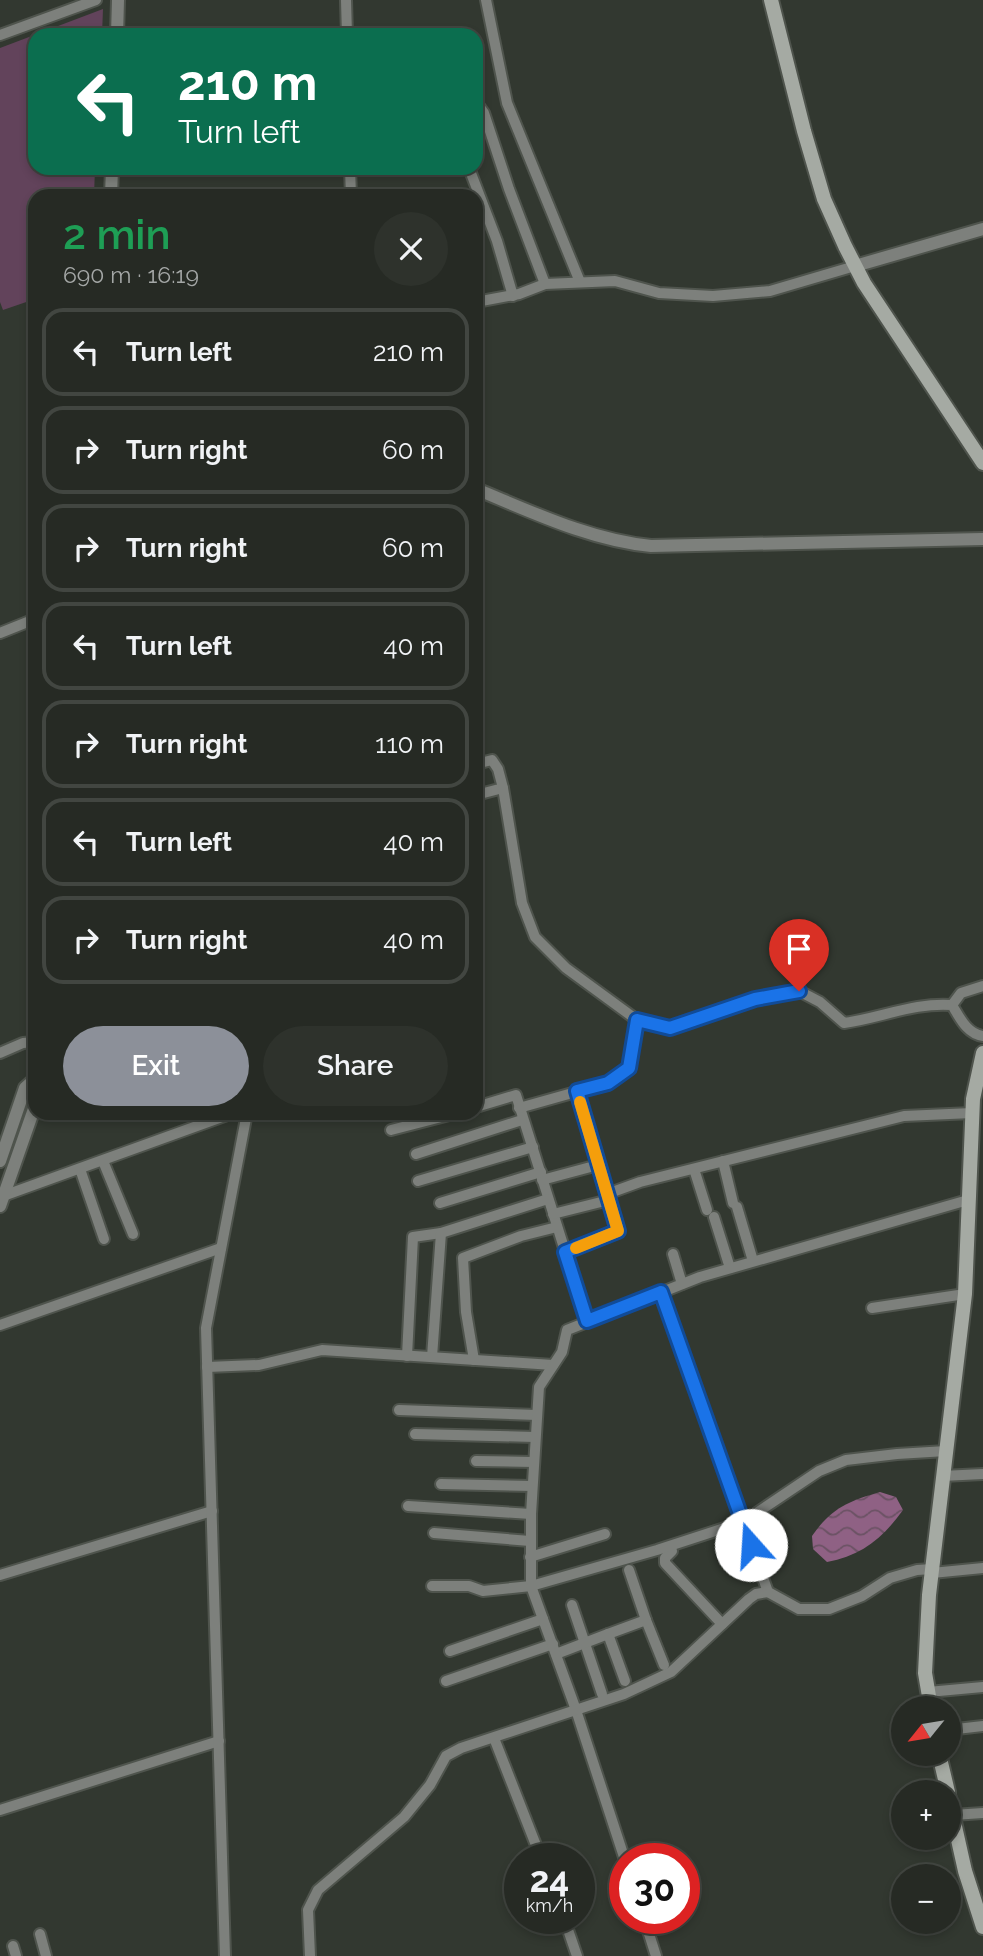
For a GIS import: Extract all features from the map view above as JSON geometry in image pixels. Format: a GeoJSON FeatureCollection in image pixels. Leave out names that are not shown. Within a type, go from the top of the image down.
{"type":"FeatureCollection","features":[{"type":"Feature","properties":{"kind":"main road"},"geometry":{"type":"LineString","coordinates":[[771,0],[824,199],[864,283],[983,463]]}},
{"type":"Feature","properties":{"kind":"main road"},"geometry":{"type":"LineString","coordinates":[[929,1696],[925,1673],[932,1571],[965,1294],[972,1112],[983,1057]]}},
{"type":"Feature","properties":{"kind":"main road"},"geometry":{"type":"LineString","coordinates":[[960,1850],[982,1921]]}},
{"type":"Feature","properties":{"kind":"street"},"geometry":{"type":"LineString","coordinates":[[0,35],[96,0]]}},
{"type":"Feature","properties":{"kind":"street"},"geometry":{"type":"LineString","coordinates":[[117,28],[118,0]]}},
{"type":"Feature","properties":{"kind":"street"},"geometry":{"type":"LineString","coordinates":[[346,0],[347,28]]}},
{"type":"Feature","properties":{"kind":"street"},"geometry":{"type":"LineString","coordinates":[[486,0],[507,103],[580,282]]}},
{"type":"Feature","properties":{"kind":"street"},"geometry":{"type":"LineString","coordinates":[[483,112],[545,284]]}},
{"type":"Feature","properties":{"kind":"street"},"geometry":{"type":"LineString","coordinates":[[483,204],[513,296]]}},
{"type":"Feature","properties":{"kind":"street"},"geometry":{"type":"LineString","coordinates":[[483,302],[513,296],[545,284],[580,282],[615,281],[659,293],[713,296],[770,291],[983,229]]}},
{"type":"Feature","properties":{"kind":"street"},"geometry":{"type":"LineString","coordinates":[[483,492],[562,524],[626,544],[651,546],[983,539]]}},
{"type":"Feature","properties":{"kind":"street"},"geometry":{"type":"LineString","coordinates":[[0,632],[28,622]]}},
{"type":"Feature","properties":{"kind":"street"},"geometry":{"type":"LineString","coordinates":[[483,762],[492,760],[498,769],[522,904],[535,937],[566,968],[637,1020],[670,1028],[755,999],[799,991],[820,1002],[844,1023],[933,1004],[952,1005]]}},
{"type":"Feature","properties":{"kind":"street"},"geometry":{"type":"LineString","coordinates":[[483,793],[503,788]]}},
{"type":"Feature","properties":{"kind":"street"},"geometry":{"type":"LineString","coordinates":[[952,1005],[961,993],[983,986]]}},
{"type":"Feature","properties":{"kind":"street"},"geometry":{"type":"LineString","coordinates":[[952,1005],[964,1025],[977,1036],[983,1036]]}},
{"type":"Feature","properties":{"kind":"street"},"geometry":{"type":"LineString","coordinates":[[519,1108],[608,1083],[629,1068],[637,1020]]}},
{"type":"Feature","properties":{"kind":"street"},"geometry":{"type":"LineString","coordinates":[[0,1053],[28,1043]]}},
{"type":"Feature","properties":{"kind":"street"},"geometry":{"type":"LineString","coordinates":[[0,1161],[28,1085]]}},
{"type":"Feature","properties":{"kind":"street"},"geometry":{"type":"LineString","coordinates":[[565,1252],[618,1231],[577,1091]]}},
{"type":"Feature","properties":{"kind":"street"},"geometry":{"type":"LineString","coordinates":[[483,1105],[516,1095],[587,1321]]}},
{"type":"Feature","properties":{"kind":"street"},"geometry":{"type":"LineString","coordinates":[[553,1214],[608,1197],[640,1182],[904,1116],[972,1112]]}},
{"type":"Feature","properties":{"kind":"street"},"geometry":{"type":"LineString","coordinates":[[2,1201],[30,1120]]}},
{"type":"Feature","properties":{"kind":"street"},"geometry":{"type":"LineString","coordinates":[[2,1201],[214,1120]]}},
{"type":"Feature","properties":{"kind":"street"},"geometry":{"type":"LineString","coordinates":[[225,1956],[206,1328],[246,1120]]}},
{"type":"Feature","properties":{"kind":"street"},"geometry":{"type":"LineString","coordinates":[[391,1130],[430,1120]]}},
{"type":"Feature","properties":{"kind":"street"},"geometry":{"type":"LineString","coordinates":[[416,1154],[522,1120]]}},
{"type":"Feature","properties":{"kind":"street"},"geometry":{"type":"LineString","coordinates":[[418,1181],[533,1147]]}},
{"type":"Feature","properties":{"kind":"street"},"geometry":{"type":"LineString","coordinates":[[103,1161],[132,1234]]}},
{"type":"Feature","properties":{"kind":"street"},"geometry":{"type":"LineString","coordinates":[[723,1161],[753,1261]]}},
{"type":"Feature","properties":{"kind":"street"},"geometry":{"type":"LineString","coordinates":[[440,1203],[542,1176],[598,1165]]}},
{"type":"Feature","properties":{"kind":"street"},"geometry":{"type":"LineString","coordinates":[[80,1169],[104,1239]]}},
{"type":"Feature","properties":{"kind":"street"},"geometry":{"type":"LineString","coordinates":[[695,1169],[730,1268]]}},
{"type":"Feature","properties":{"kind":"street"},"geometry":{"type":"LineString","coordinates":[[407,1356],[413,1237],[440,1233],[548,1199]]}},
{"type":"Feature","properties":{"kind":"street"},"geometry":{"type":"LineString","coordinates":[[619,1843],[576,1710],[531,1586],[530,1514],[539,1387],[562,1352],[567,1330],[682,1284],[730,1268],[968,1200]]}},
{"type":"Feature","properties":{"kind":"street"},"geometry":{"type":"LineString","coordinates":[[474,1360],[466,1311],[463,1258],[520,1236],[556,1227]]}},
{"type":"Feature","properties":{"kind":"street"},"geometry":{"type":"LineString","coordinates":[[432,1357],[440,1233]]}},
{"type":"Feature","properties":{"kind":"street"},"geometry":{"type":"LineString","coordinates":[[0,1325],[221,1248]]}},
{"type":"Feature","properties":{"kind":"street"},"geometry":{"type":"LineString","coordinates":[[673,1254],[682,1284]]}},
{"type":"Feature","properties":{"kind":"street"},"geometry":{"type":"LineString","coordinates":[[661,1292],[768,1592]]}},
{"type":"Feature","properties":{"kind":"street"},"geometry":{"type":"LineString","coordinates":[[872,1308],[965,1294]]}},
{"type":"Feature","properties":{"kind":"street"},"geometry":{"type":"LineString","coordinates":[[207,1367],[259,1365],[322,1350],[553,1366]]}},
{"type":"Feature","properties":{"kind":"street"},"geometry":{"type":"LineString","coordinates":[[399,1410],[537,1415]]}},
{"type":"Feature","properties":{"kind":"street"},"geometry":{"type":"LineString","coordinates":[[415,1434],[535,1437]]}},
{"type":"Feature","properties":{"kind":"street"},"geometry":{"type":"LineString","coordinates":[[432,1586],[469,1587],[483,1591],[531,1586],[743,1522],[819,1471],[846,1460],[946,1451]]}},
{"type":"Feature","properties":{"kind":"street"},"geometry":{"type":"LineString","coordinates":[[476,1461],[533,1462]]}},
{"type":"Feature","properties":{"kind":"street"},"geometry":{"type":"LineString","coordinates":[[942,1476],[983,1474]]}},
{"type":"Feature","properties":{"kind":"street"},"geometry":{"type":"LineString","coordinates":[[441,1484],[532,1486]]}},
{"type":"Feature","properties":{"kind":"street"},"geometry":{"type":"LineString","coordinates":[[408,1506],[530,1514]]}},
{"type":"Feature","properties":{"kind":"street"},"geometry":{"type":"LineString","coordinates":[[0,1576],[212,1511]]}},
{"type":"Feature","properties":{"kind":"street"},"geometry":{"type":"LineString","coordinates":[[434,1533],[530,1541]]}},
{"type":"Feature","properties":{"kind":"street"},"geometry":{"type":"LineString","coordinates":[[530,1558],[605,1534]]}},
{"type":"Feature","properties":{"kind":"street"},"geometry":{"type":"LineString","coordinates":[[672,1551],[665,1558],[665,1563],[722,1624]]}},
{"type":"Feature","properties":{"kind":"street"},"geometry":{"type":"LineString","coordinates":[[310,1956],[308,1910],[318,1890],[404,1817],[430,1785],[446,1756],[461,1748],[659,1679],[671,1672],[756,1594],[768,1592],[799,1609],[829,1609],[862,1596],[891,1578],[916,1570],[983,1568]]}},
{"type":"Feature","properties":{"kind":"street"},"geometry":{"type":"LineString","coordinates":[[629,1570],[664,1665]]}},
{"type":"Feature","properties":{"kind":"street"},"geometry":{"type":"LineString","coordinates":[[572,1605],[602,1693]]}},
{"type":"Feature","properties":{"kind":"street"},"geometry":{"type":"LineString","coordinates":[[450,1651],[543,1619]]}},
{"type":"Feature","properties":{"kind":"street"},"geometry":{"type":"LineString","coordinates":[[446,1681],[555,1649],[585,1643],[646,1620]]}},
{"type":"Feature","properties":{"kind":"street"},"geometry":{"type":"LineString","coordinates":[[608,1634],[625,1681]]}},
{"type":"Feature","properties":{"kind":"street"},"geometry":{"type":"LineString","coordinates":[[928,1692],[983,1687]]}},
{"type":"Feature","properties":{"kind":"street"},"geometry":{"type":"LineString","coordinates":[[961,1729],[983,1726]]}},
{"type":"Feature","properties":{"kind":"street"},"geometry":{"type":"LineString","coordinates":[[494,1738],[535,1843]]}},
{"type":"Feature","properties":{"kind":"street"},"geometry":{"type":"LineString","coordinates":[[0,1810],[219,1741]]}},
{"type":"Feature","properties":{"kind":"street"},"geometry":{"type":"LineString","coordinates":[[961,1814],[983,1813]]}},
{"type":"Feature","properties":{"kind":"street"},"geometry":{"type":"LineString","coordinates":[[40,1934],[46,1956]]}},
{"type":"Feature","properties":{"kind":"street"},"geometry":{"type":"LineString","coordinates":[[569,1934],[577,1956]]}},
{"type":"Feature","properties":{"kind":"street"},"geometry":{"type":"LineString","coordinates":[[648,1934],[656,1956]]}},
{"type":"Feature","properties":{"kind":"shaded area"},"geometry":{"type":"Polygon","coordinates":[[[103,9],[102,28],[53,28],[103,9]]]}},
{"type":"Feature","properties":{"kind":"shaded area"},"geometry":{"type":"Polygon","coordinates":[[[28,37],[28,175],[95,175],[94,189],[28,189],[28,301],[3,310],[0,302],[0,48],[28,37]]]}},
{"type":"Feature","properties":{"kind":"water"},"geometry":{"type":"Polygon","coordinates":[[[880,1492],[896,1497],[903,1510],[879,1537],[861,1550],[827,1562],[813,1549],[812,1536],[834,1512],[850,1502],[880,1492]]]}},
{"type":"Feature","properties":{"kind":"slow traffic"},"geometry":{"type":"LineString","coordinates":[[576,1248],[618,1231],[580,1102]]}},
{"type":"Feature","properties":{"kind":"route"},"geometry":{"type":"LineString","coordinates":[[751,1545],[661,1292],[587,1321],[565,1252],[618,1231],[577,1091],[608,1083],[629,1068],[637,1020],[670,1028],[755,999],[799,991]]}}]}
